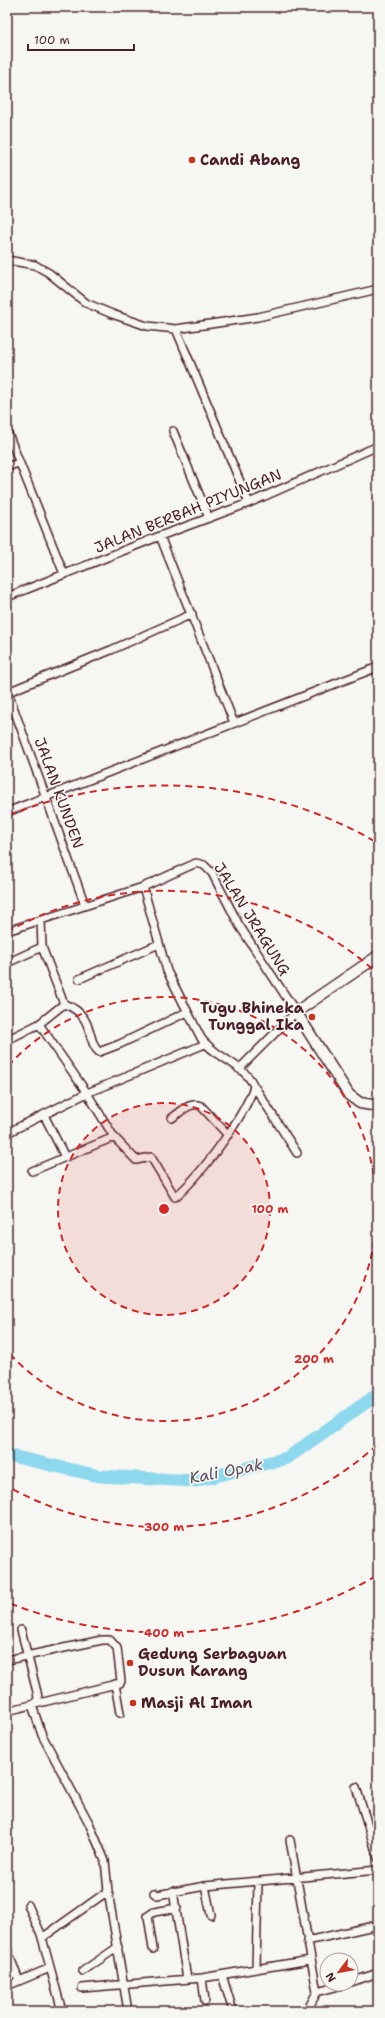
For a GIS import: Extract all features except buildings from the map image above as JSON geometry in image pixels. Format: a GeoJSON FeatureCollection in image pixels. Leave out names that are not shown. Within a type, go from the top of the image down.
{"type":"FeatureCollection","features":[{"type":"Feature","properties":{"kind":"street"},"geometry":{"type":"LineString","coordinates":[[7,260],[35,266],[49,273],[86,303],[112,314],[147,326],[176,329],[258,317],[378,289]]}},
{"type":"Feature","properties":{"kind":"street"},"geometry":{"type":"LineString","coordinates":[[176,329],[249,503]]}},
{"type":"Feature","properties":{"kind":"street"},"geometry":{"type":"LineString","coordinates":[[7,431],[18,463],[64,574]]}},
{"type":"Feature","properties":{"kind":"street"},"geometry":{"type":"LineString","coordinates":[[173,431],[209,518]]}},
{"type":"Feature","properties":{"kind":"street","name":"JALAN BERBAH PIYUNGAN"},"geometry":{"type":"LineString","coordinates":[[7,598],[160,536],[249,503],[378,446]]}},
{"type":"Feature","properties":{"kind":"street"},"geometry":{"type":"LineString","coordinates":[[7,467],[18,463]]}},
{"type":"Feature","properties":{"kind":"street"},"geometry":{"type":"LineString","coordinates":[[160,536],[234,723]]}},
{"type":"Feature","properties":{"kind":"street"},"geometry":{"type":"LineString","coordinates":[[7,691],[111,650],[192,614]]}},
{"type":"Feature","properties":{"kind":"street"},"geometry":{"type":"LineString","coordinates":[[7,812],[378,667]]}},
{"type":"Feature","properties":{"kind":"street","name":"JALAN KUNDEN"},"geometry":{"type":"LineString","coordinates":[[7,691],[47,796],[85,905]]}},
{"type":"Feature","properties":{"kind":"street","name":"JALAN JRAGUNG"},"geometry":{"type":"LineString","coordinates":[[7,931],[143,887],[196,863],[204,865],[212,873],[246,938],[296,1012]]}},
{"type":"Feature","properties":{"kind":"street"},"geometry":{"type":"LineString","coordinates":[[143,887],[167,971],[205,1044],[239,1069],[254,1086],[297,1153]]}},
{"type":"Feature","properties":{"kind":"street"},"geometry":{"type":"LineString","coordinates":[[41,921],[42,947],[64,1004],[79,1012],[85,1019],[99,1052],[120,1044],[187,1012]]}},
{"type":"Feature","properties":{"kind":"street"},"geometry":{"type":"LineString","coordinates":[[79,978],[159,944]]}},
{"type":"Feature","properties":{"kind":"street"},"geometry":{"type":"LineString","coordinates":[[7,963],[42,947]]}},
{"type":"Feature","properties":{"kind":"street"},"geometry":{"type":"LineString","coordinates":[[239,1069],[296,1012],[378,956]]}},
{"type":"Feature","properties":{"kind":"street"},"geometry":{"type":"LineString","coordinates":[[7,1040],[39,1024],[64,1004]]}},
{"type":"Feature","properties":{"kind":"street"},"geometry":{"type":"LineString","coordinates":[[296,1012],[349,1095],[360,1103],[378,1106]]}},
{"type":"Feature","properties":{"kind":"street"},"geometry":{"type":"LineString","coordinates":[[39,1024],[87,1093],[114,1137],[136,1160],[151,1157],[175,1197],[185,1189],[228,1135],[254,1086]]}},
{"type":"Feature","properties":{"kind":"street"},"geometry":{"type":"LineString","coordinates":[[7,1133],[87,1093],[205,1044]]}},
{"type":"Feature","properties":{"kind":"street"},"geometry":{"type":"LineString","coordinates":[[172,1118],[192,1104],[197,1104],[201,1106],[228,1135]]}},
{"type":"Feature","properties":{"kind":"street"},"geometry":{"type":"LineString","coordinates":[[44,1115],[65,1157]]}},
{"type":"Feature","properties":{"kind":"street"},"geometry":{"type":"LineString","coordinates":[[32,1171],[114,1137]]}},
{"type":"Feature","properties":{"kind":"street"},"geometry":{"type":"LineString","coordinates":[[22,1630],[27,1657],[37,1692],[34,1708],[42,1735],[89,1823],[105,1861],[108,1891],[128,2011]]}},
{"type":"Feature","properties":{"kind":"street"},"geometry":{"type":"LineString","coordinates":[[7,1660],[102,1640],[110,1640],[117,1648],[121,1681],[115,1684],[7,1711]]}},
{"type":"Feature","properties":{"kind":"street"},"geometry":{"type":"LineString","coordinates":[[115,1684],[120,1713]]}},
{"type":"Feature","properties":{"kind":"street"},"geometry":{"type":"LineString","coordinates":[[356,1787],[378,1858]]}},
{"type":"Feature","properties":{"kind":"street"},"geometry":{"type":"LineString","coordinates":[[290,1840],[310,1960],[317,1992],[307,2011]]}},
{"type":"Feature","properties":{"kind":"street"},"geometry":{"type":"LineString","coordinates":[[154,1893],[157,1895],[206,1886],[378,1870]]}},
{"type":"Feature","properties":{"kind":"street"},"geometry":{"type":"LineString","coordinates":[[256,1968],[258,1882]]}},
{"type":"Feature","properties":{"kind":"street"},"geometry":{"type":"LineString","coordinates":[[206,1886],[211,1915]]}},
{"type":"Feature","properties":{"kind":"street"},"geometry":{"type":"LineString","coordinates":[[42,1938],[108,1891]]}},
{"type":"Feature","properties":{"kind":"street"},"geometry":{"type":"LineString","coordinates":[[173,1891],[177,1908],[187,1979]]}},
{"type":"Feature","properties":{"kind":"street"},"geometry":{"type":"LineString","coordinates":[[28,1905],[42,1938],[62,2011]]}},
{"type":"Feature","properties":{"kind":"street"},"geometry":{"type":"LineString","coordinates":[[153,1949],[148,1916],[154,1912],[177,1908]]}},
{"type":"Feature","properties":{"kind":"street"},"geometry":{"type":"LineString","coordinates":[[307,1941],[378,1925]]}},
{"type":"Feature","properties":{"kind":"street"},"geometry":{"type":"LineString","coordinates":[[83,1971],[118,1947]]}},
{"type":"Feature","properties":{"kind":"street"},"geometry":{"type":"LineString","coordinates":[[7,1949],[19,1981]]}},
{"type":"Feature","properties":{"kind":"street"},"geometry":{"type":"LineString","coordinates":[[82,1988],[202,1978],[310,1960]]}},
{"type":"Feature","properties":{"kind":"street"},"geometry":{"type":"LineString","coordinates":[[7,1986],[50,1968]]}},
{"type":"Feature","properties":{"kind":"street"},"geometry":{"type":"LineString","coordinates":[[359,1979],[378,1973]]}},
{"type":"Feature","properties":{"kind":"street"},"geometry":{"type":"LineString","coordinates":[[222,1975],[233,2011]]}},
{"type":"Feature","properties":{"kind":"street"},"geometry":{"type":"LineString","coordinates":[[202,1978],[205,2001]]}},
{"type":"Feature","properties":{"kind":"waterway","name":"Kali Opak"},"geometry":{"type":"LineString","coordinates":[[7,1455],[99,1476],[195,1481],[287,1458],[378,1394]]}},
{"type":"Feature","properties":{"kind":"place","name":"Candi Abang"},"geometry":{"type":"Point","coordinates":[192,160]}},
{"type":"Feature","properties":{"kind":"place","name":"Tugu Bhineka Tunggal Ika"},"geometry":{"type":"Point","coordinates":[312,1017]}},
{"type":"Feature","properties":{"kind":"place","name":"Gedung Serbaguan Dusun Karang"},"geometry":{"type":"Point","coordinates":[130,1663]}},
{"type":"Feature","properties":{"kind":"place","name":"Masji Al Iman"},"geometry":{"type":"Point","coordinates":[133,1703]}}]}
